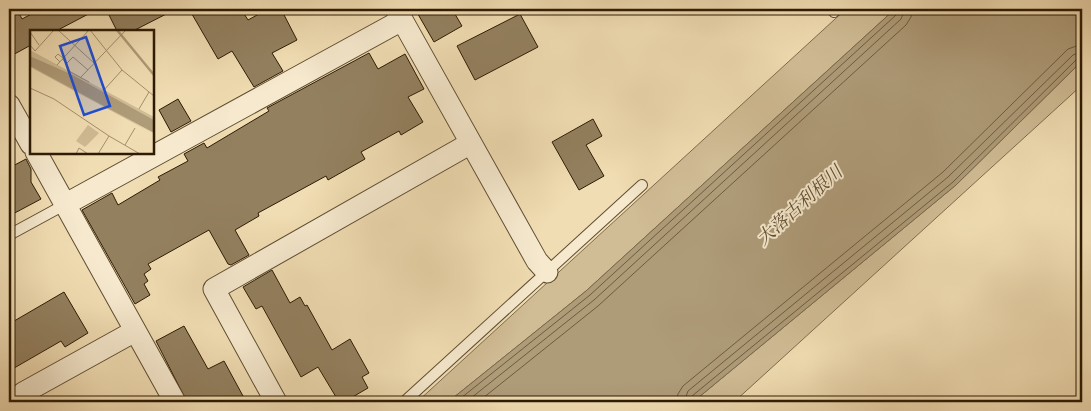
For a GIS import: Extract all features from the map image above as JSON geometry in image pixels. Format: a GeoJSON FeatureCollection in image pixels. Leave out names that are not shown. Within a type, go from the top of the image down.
{"type":"FeatureCollection","features":[{"type":"Feature","properties":{"kind":"street"},"geometry":{"type":"LineString","coordinates":[[66,204],[399,15],[537,261],[547,272]]}},
{"type":"Feature","properties":{"kind":"street"},"geometry":{"type":"LineString","coordinates":[[9,105],[30,142]]}},
{"type":"Feature","properties":{"kind":"street"},"geometry":{"type":"LineString","coordinates":[[276,402],[214,289],[471,143]]}},
{"type":"Feature","properties":{"kind":"street"},"geometry":{"type":"LineString","coordinates":[[37,154],[175,402]]}},
{"type":"Feature","properties":{"kind":"street"},"geometry":{"type":"LineString","coordinates":[[24,393],[135,331]]}},
{"type":"Feature","properties":{"kind":"lane"},"geometry":{"type":"LineString","coordinates":[[404,402],[642,185]]}},
{"type":"Feature","properties":{"kind":"lane"},"geometry":{"type":"LineString","coordinates":[[9,235],[66,204]]}},
{"type":"Feature","properties":{"kind":"shaded area"},"geometry":{"type":"Polygon","coordinates":[[[846,9],[895,9],[586,291],[448,402],[417,402],[846,9]]]}},
{"type":"Feature","properties":{"kind":"shaded area"},"geometry":{"type":"Polygon","coordinates":[[[1082,61],[1082,85],[734,402],[693,402],[956,185],[1082,61]]]}},
{"type":"Feature","properties":{"kind":"water","name":"大落古利根川"},"geometry":{"type":"Polygon","coordinates":[[[895,9],[1082,9],[1082,61],[956,185],[693,402],[448,402],[586,291],[895,9]]]}},
{"type":"Feature","properties":{"kind":"building"},"geometry":{"type":"Polygon","coordinates":[[[9,9],[17,9],[22,19],[41,9],[98,9],[58,30],[30,30],[30,46],[9,57],[9,9]]]}},
{"type":"Feature","properties":{"kind":"building"},"geometry":{"type":"Polygon","coordinates":[[[106,9],[176,9],[135,30],[116,30],[106,9]]]}},
{"type":"Feature","properties":{"kind":"building"},"geometry":{"type":"Polygon","coordinates":[[[189,9],[241,9],[248,20],[268,9],[281,9],[297,40],[272,53],[283,71],[254,87],[232,51],[218,59],[189,9]]]}},
{"type":"Feature","properties":{"kind":"building"},"geometry":{"type":"Polygon","coordinates":[[[415,9],[452,9],[462,26],[434,42],[415,9]]]}},
{"type":"Feature","properties":{"kind":"building"},"geometry":{"type":"Polygon","coordinates":[[[520,14],[538,47],[475,80],[457,46],[520,14]]]}},
{"type":"Feature","properties":{"kind":"building"},"geometry":{"type":"Polygon","coordinates":[[[369,53],[378,69],[405,54],[424,89],[408,97],[423,122],[401,135],[399,131],[361,152],[365,159],[328,180],[326,176],[258,213],[259,216],[235,230],[249,255],[231,265],[228,264],[209,230],[148,264],[151,269],[144,274],[148,281],[144,284],[150,295],[135,304],[82,210],[112,193],[118,205],[160,180],[158,177],[188,161],[184,154],[204,143],[207,148],[269,111],[267,108],[369,53]]]}},
{"type":"Feature","properties":{"kind":"building"},"geometry":{"type":"Polygon","coordinates":[[[178,99],[191,121],[171,132],[159,110],[178,99]]]}},
{"type":"Feature","properties":{"kind":"building"},"geometry":{"type":"Polygon","coordinates":[[[593,119],[602,136],[586,145],[604,176],[579,190],[552,142],[593,119]]]}},
{"type":"Feature","properties":{"kind":"building"},"geometry":{"type":"Polygon","coordinates":[[[26,159],[31,169],[31,182],[41,199],[9,216],[9,168],[26,159]]]}},
{"type":"Feature","properties":{"kind":"building"},"geometry":{"type":"Polygon","coordinates":[[[272,270],[290,303],[300,297],[305,306],[307,305],[332,350],[350,339],[369,373],[362,377],[368,388],[344,402],[339,402],[318,367],[301,377],[262,306],[256,309],[243,287],[272,270]]]}},
{"type":"Feature","properties":{"kind":"building"},"geometry":{"type":"Polygon","coordinates":[[[64,292],[88,333],[65,347],[61,341],[9,371],[9,324],[64,292]]]}},
{"type":"Feature","properties":{"kind":"building"},"geometry":{"type":"Polygon","coordinates":[[[184,326],[208,369],[224,361],[243,396],[232,402],[187,402],[156,341],[184,326]]]}}]}
